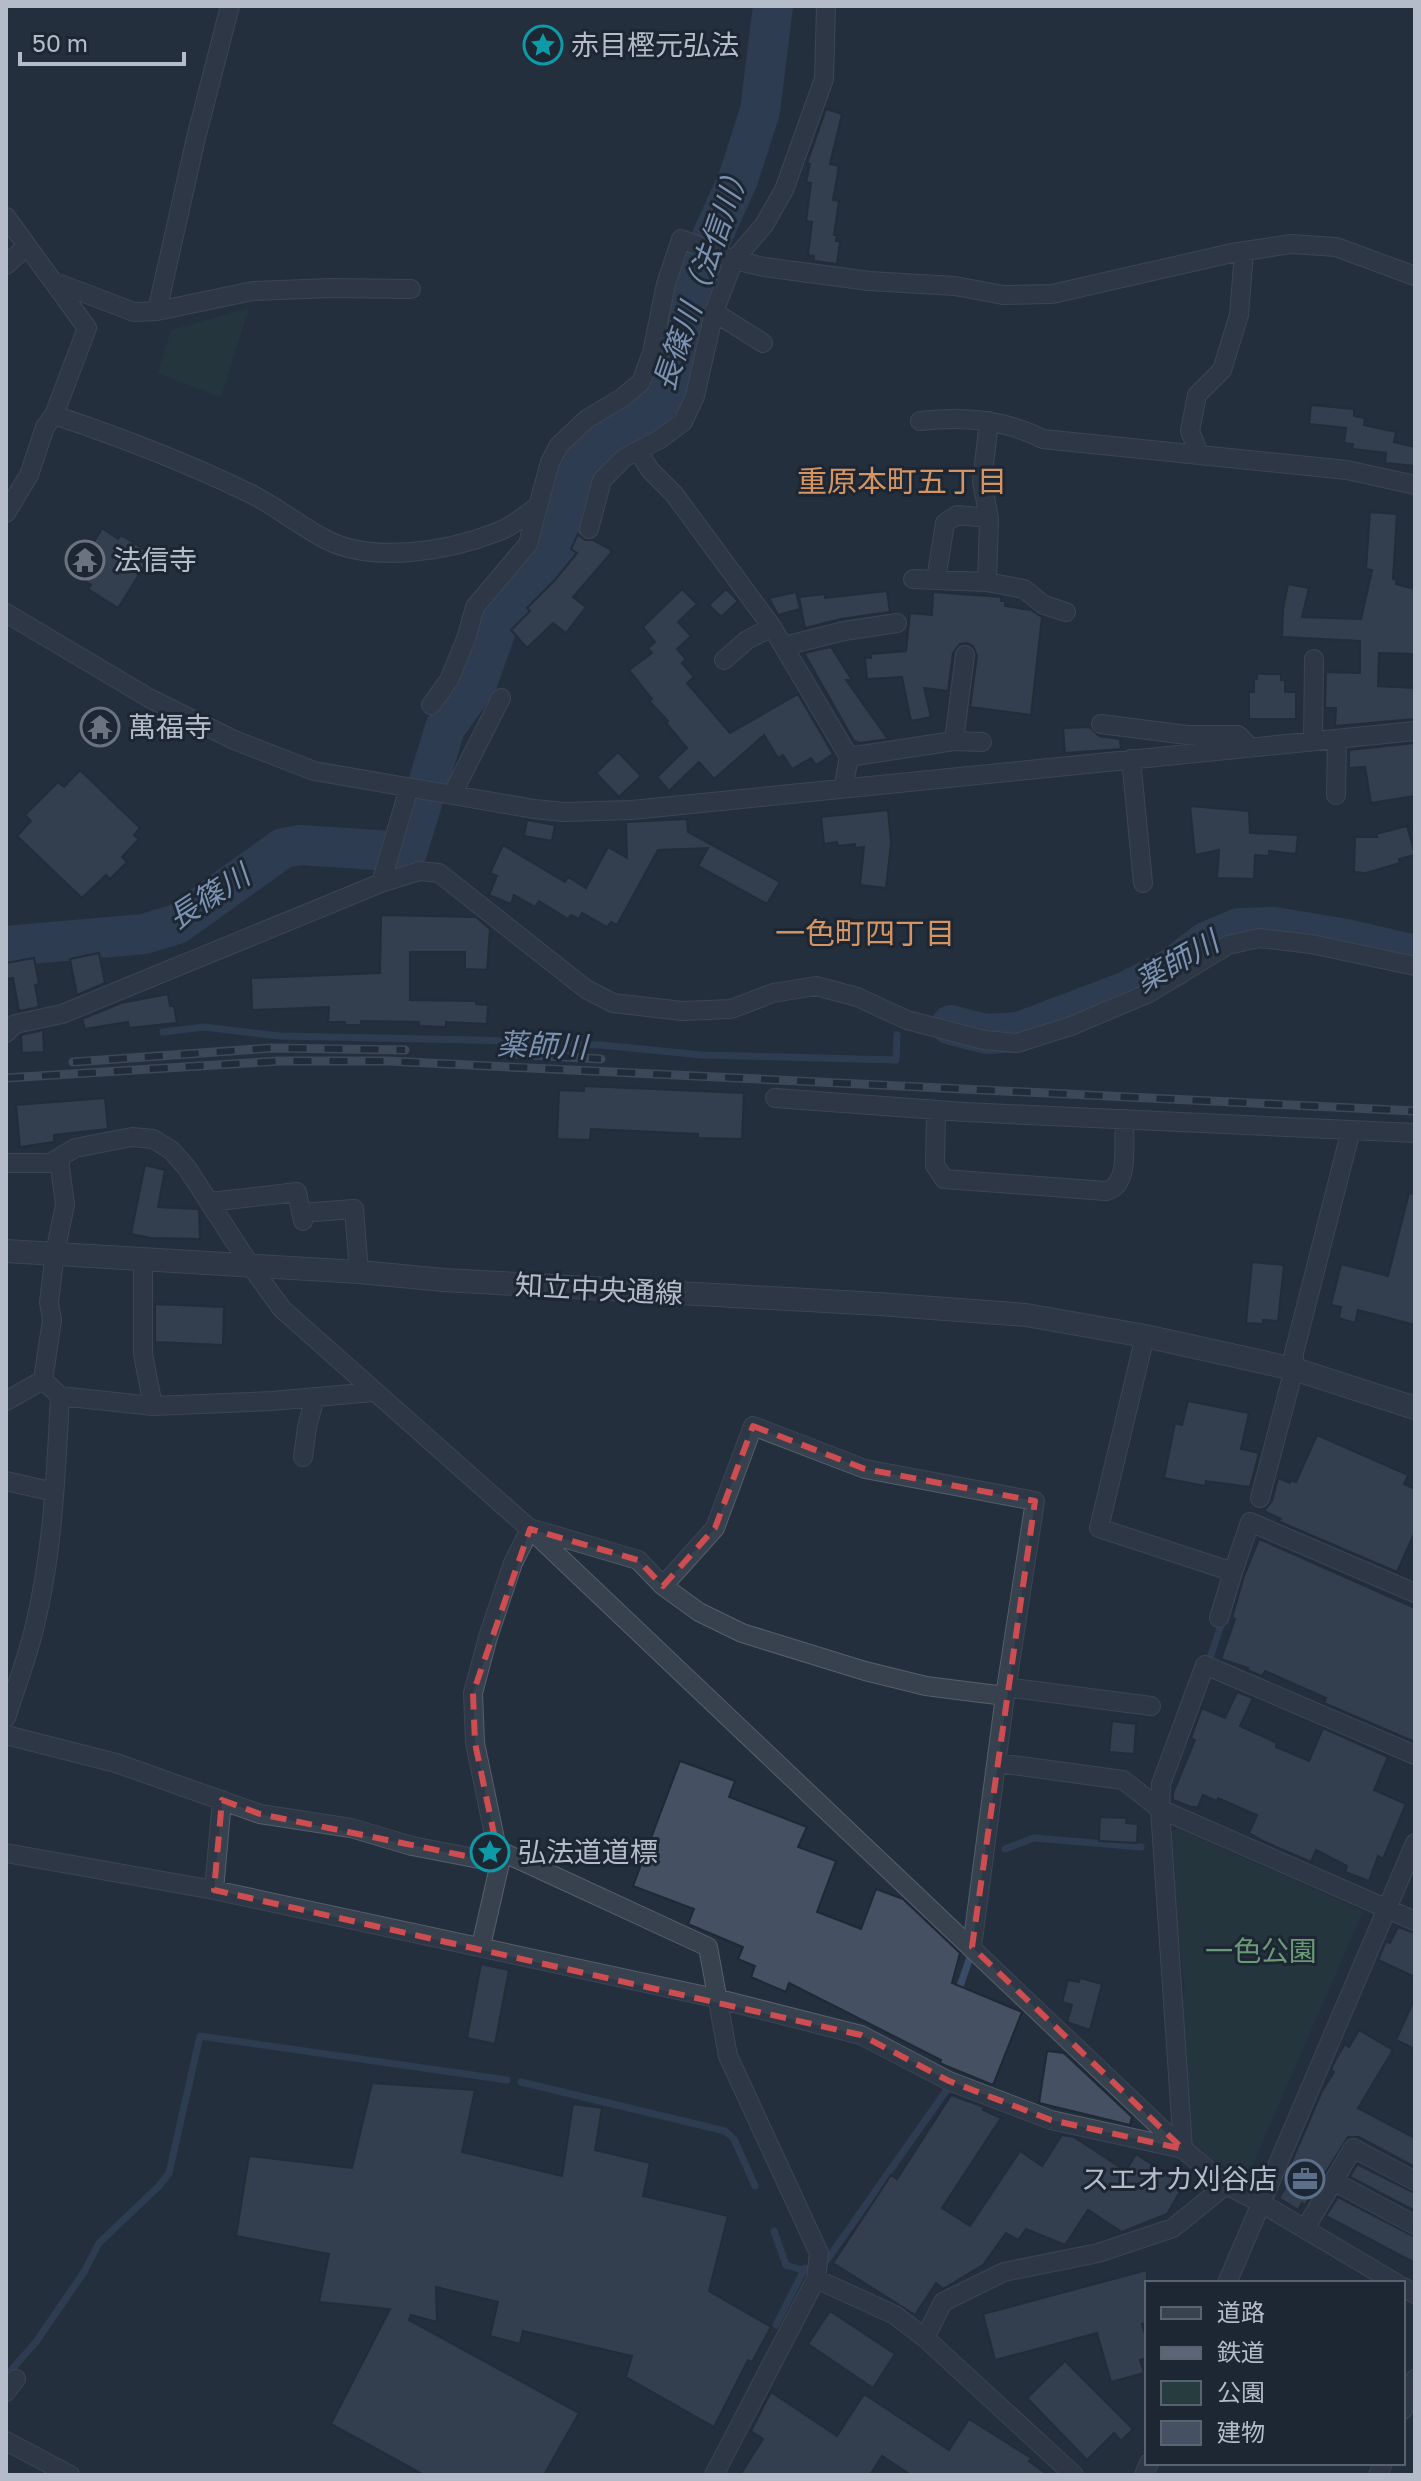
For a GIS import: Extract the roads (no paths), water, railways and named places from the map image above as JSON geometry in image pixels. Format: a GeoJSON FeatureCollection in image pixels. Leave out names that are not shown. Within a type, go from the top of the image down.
{"type":"FeatureCollection","features":[{"type":"Feature","properties":{"kind":"street"},"geometry":{"type":"LineString","coordinates":[[157,311],[192,154],[230,6]]}},
{"type":"Feature","properties":{"kind":"street"},"geometry":{"type":"LineString","coordinates":[[589,529],[602,480],[624,458],[660,439],[683,422],[695,396],[714,312],[734,260],[764,225],[784,190],[824,79],[826,6]]}},
{"type":"Feature","properties":{"kind":"street"},"geometry":{"type":"LineString","coordinates":[[6,217],[87,328],[54,415],[45,427],[29,475],[7,508]]}},
{"type":"Feature","properties":{"kind":"street"},"geometry":{"type":"LineString","coordinates":[[764,225],[764,267]]}},
{"type":"Feature","properties":{"kind":"street"},"geometry":{"type":"LineString","coordinates":[[431,705],[449,680],[475,607],[528,544],[550,462],[559,445],[587,419],[622,398],[641,382],[652,353],[666,284],[681,239],[734,260],[764,267],[869,281],[955,286],[1003,295],[1052,294],[1291,244],[1336,247],[1415,276]]}},
{"type":"Feature","properties":{"kind":"street"},"geometry":{"type":"LineString","coordinates":[[6,265],[26,247]]}},
{"type":"Feature","properties":{"kind":"street"},"geometry":{"type":"LineString","coordinates":[[1199,454],[1190,431],[1197,395],[1222,370],[1239,315],[1244,252]]}},
{"type":"Feature","properties":{"kind":"street"},"geometry":{"type":"LineString","coordinates":[[55,282],[134,312],[157,311],[253,291],[411,289]]}},
{"type":"Feature","properties":{"kind":"street"},"geometry":{"type":"LineString","coordinates":[[714,312],[763,343]]}},
{"type":"Feature","properties":{"kind":"street"},"geometry":{"type":"LineString","coordinates":[[54,415],[113,435],[237,487],[281,510],[326,540],[361,552],[408,552],[445,547],[499,532],[538,506]]}},
{"type":"Feature","properties":{"kind":"street"},"geometry":{"type":"LineString","coordinates":[[920,421],[956,417],[989,421],[1019,427],[1043,439],[1347,470],[1415,485]]}},
{"type":"Feature","properties":{"kind":"street"},"geometry":{"type":"LineString","coordinates":[[987,582],[989,518],[982,482],[989,421]]}},
{"type":"Feature","properties":{"kind":"street"},"geometry":{"type":"LineString","coordinates":[[638,451],[650,470],[674,494],[784,646],[849,757],[843,788]]}},
{"type":"Feature","properties":{"kind":"street"},"geometry":{"type":"LineString","coordinates":[[936,580],[945,523],[957,515],[989,518]]}},
{"type":"Feature","properties":{"kind":"street"},"geometry":{"type":"LineString","coordinates":[[913,579],[987,582],[1024,589],[1044,605],[1066,612]]}},
{"type":"Feature","properties":{"kind":"street"},"geometry":{"type":"LineString","coordinates":[[6,613],[149,698],[234,740],[314,771],[564,812],[632,810],[1415,731]]}},
{"type":"Feature","properties":{"kind":"street"},"geometry":{"type":"LineString","coordinates":[[784,646],[844,631],[897,623]]}},
{"type":"Feature","properties":{"kind":"street"},"geometry":{"type":"LineString","coordinates":[[724,660],[747,640],[772,627]]}},
{"type":"Feature","properties":{"kind":"street"},"geometry":{"type":"LineString","coordinates":[[954,741],[965,655]]}},
{"type":"Feature","properties":{"kind":"street"},"geometry":{"type":"LineString","coordinates":[[1313,741],[1314,659]]}},
{"type":"Feature","properties":{"kind":"street"},"geometry":{"type":"LineString","coordinates":[[381,883],[394,839],[501,698]]}},
{"type":"Feature","properties":{"kind":"street"},"geometry":{"type":"LineString","coordinates":[[1101,724],[1187,735],[1238,735],[1251,748]]}},
{"type":"Feature","properties":{"kind":"street"},"geometry":{"type":"LineString","coordinates":[[1336,795],[1337,739]]}},
{"type":"Feature","properties":{"kind":"street"},"geometry":{"type":"LineString","coordinates":[[849,757],[954,741],[982,742]]}},
{"type":"Feature","properties":{"kind":"street"},"geometry":{"type":"LineString","coordinates":[[1131,759],[1143,883]]}},
{"type":"Feature","properties":{"kind":"street"},"geometry":{"type":"LineString","coordinates":[[6,1033],[15,1024],[62,1014],[381,883],[420,871],[439,873],[586,989],[613,1003],[682,1011],[731,1009],[773,993],[816,986],[857,997],[907,1020],[984,1040],[1017,1043],[1071,1026],[1149,993],[1228,945],[1259,938],[1311,944],[1415,966]]}},
{"type":"Feature","properties":{"kind":"street"},"geometry":{"type":"LineString","coordinates":[[775,1098],[936,1110],[1415,1133]]}},
{"type":"Feature","properties":{"kind":"street"},"geometry":{"type":"LineString","coordinates":[[936,1110],[935,1165],[944,1179],[1106,1191],[1113,1190],[1122,1177],[1125,1119]]}},
{"type":"Feature","properties":{"kind":"street"},"geometry":{"type":"LineString","coordinates":[[1260,1498],[1351,1130]]}},
{"type":"Feature","properties":{"kind":"street"},"geometry":{"type":"LineString","coordinates":[[6,1163],[50,1163],[75,1148],[132,1137],[153,1139],[171,1150],[282,1309],[530,1529],[1183,2149],[1226,2185],[1393,2281]]}},
{"type":"Feature","properties":{"kind":"street"},"geometry":{"type":"LineString","coordinates":[[43,1380],[52,1320],[49,1302],[55,1253],[65,1205],[59,1159]]}},
{"type":"Feature","properties":{"kind":"street"},"geometry":{"type":"LineString","coordinates":[[210,1202],[297,1192],[302,1217],[354,1209],[359,1272]]}},
{"type":"Feature","properties":{"kind":"street","name":"知立中央通線"},"geometry":{"type":"LineString","coordinates":[[6,1251],[1026,1315],[1190,1345],[1294,1369],[1415,1408]]}},
{"type":"Feature","properties":{"kind":"street"},"geometry":{"type":"LineString","coordinates":[[143,1259],[143,1354],[153,1406]]}},
{"type":"Feature","properties":{"kind":"street"},"geometry":{"type":"LineString","coordinates":[[1145,1336],[1099,1528],[1233,1572]]}},
{"type":"Feature","properties":{"kind":"street"},"geometry":{"type":"LineString","coordinates":[[43,1380],[60,1396],[153,1406],[373,1392]]}},
{"type":"Feature","properties":{"kind":"street"},"geometry":{"type":"LineString","coordinates":[[6,1401],[43,1380]]}},
{"type":"Feature","properties":{"kind":"street"},"geometry":{"type":"LineString","coordinates":[[6,1718],[34,1629],[45,1574],[60,1396]]}},
{"type":"Feature","properties":{"kind":"street"},"geometry":{"type":"LineString","coordinates":[[303,1457],[315,1397]]}},
{"type":"Feature","properties":{"kind":"street"},"geometry":{"type":"LineString","coordinates":[[663,1586],[715,1528],[753,1426],[865,1469],[1035,1501],[1005,1692],[972,1947]]}},
{"type":"Feature","properties":{"kind":"street"},"geometry":{"type":"LineString","coordinates":[[6,1481],[54,1492]]}},
{"type":"Feature","properties":{"kind":"street"},"geometry":{"type":"LineString","coordinates":[[1219,1618],[1249,1521],[1415,1593]]}},
{"type":"Feature","properties":{"kind":"street"},"geometry":{"type":"LineString","coordinates":[[530,1529],[638,1560],[663,1586],[699,1612],[742,1633],[865,1671],[926,1686],[1151,1706]]}},
{"type":"Feature","properties":{"kind":"street"},"geometry":{"type":"LineString","coordinates":[[481,1946],[499,1857],[475,1743],[473,1693],[513,1563],[530,1529]]}},
{"type":"Feature","properties":{"kind":"street"},"geometry":{"type":"LineString","coordinates":[[1183,2149],[1160,1809],[1161,1784],[1205,1665],[1415,1755]]}},
{"type":"Feature","properties":{"kind":"street"},"geometry":{"type":"LineString","coordinates":[[6,1735],[116,1763],[260,1814],[351,1828],[412,1846],[499,1857],[708,1947],[728,2056],[819,2253],[816,2279],[714,2475]]}},
{"type":"Feature","properties":{"kind":"street"},"geometry":{"type":"LineString","coordinates":[[998,1763],[1123,1780],[1160,1809],[1415,1921]]}},
{"type":"Feature","properties":{"kind":"street"},"geometry":{"type":"LineString","coordinates":[[214,1890],[222,1800]]}},
{"type":"Feature","properties":{"kind":"street"},"geometry":{"type":"LineString","coordinates":[[1228,2281],[1415,1843]]}},
{"type":"Feature","properties":{"kind":"street"},"geometry":{"type":"LineString","coordinates":[[6,1853],[214,1890],[715,1998],[861,2035],[949,2081],[1051,2120],[1183,2149]]}},
{"type":"Feature","properties":{"kind":"street"},"geometry":{"type":"LineString","coordinates":[[1305,2229],[1353,2148],[1415,2181]]}},
{"type":"Feature","properties":{"kind":"street"},"geometry":{"type":"LineString","coordinates":[[1333,2181],[1415,2225]]}},
{"type":"Feature","properties":{"kind":"street"},"geometry":{"type":"LineString","coordinates":[[925,2338],[943,2302],[1004,2272],[1098,2253],[1173,2228],[1226,2185]]}},
{"type":"Feature","properties":{"kind":"street"},"geometry":{"type":"LineString","coordinates":[[816,2279],[895,2315],[925,2338],[1074,2475]]}},
{"type":"Feature","properties":{"kind":"street"},"geometry":{"type":"LineString","coordinates":[[1405,2405],[1415,2379]]}},
{"type":"Feature","properties":{"kind":"street"},"geometry":{"type":"LineString","coordinates":[[6,2441],[70,2475]]}},
{"type":"Feature","properties":{"kind":"waterway","name":"長篠川（法信川）"},"geometry":{"type":"LineString","coordinates":[[6,946],[144,934],[177,924],[283,848],[300,845],[407,852],[445,728],[477,683],[500,619],[550,561],[559,540],[579,465],[599,444],[649,414],[666,394],[702,259],[738,179],[760,111],[773,6]]}},
{"type":"Feature","properties":{"kind":"waterway","name":"薬師川"},"geometry":{"type":"LineString","coordinates":[[951,1025],[986,1034],[1019,1032],[1125,992],[1172,968],[1206,942],[1239,928],[1274,927],[1415,955]]}},
{"type":"Feature","properties":{"kind":"waterway","name":"薬師川"},"geometry":{"type":"LineString","coordinates":[[163,1032],[204,1027],[280,1036],[476,1040],[601,1045],[702,1055],[896,1060],[897,1035]]}},
{"type":"Feature","properties":{"kind":"waterway"},"geometry":{"type":"LineString","coordinates":[[1211,1655],[1223,1619]]}},
{"type":"Feature","properties":{"kind":"waterway"},"geometry":{"type":"LineString","coordinates":[[1005,1849],[1034,1838],[1141,1847]]}},
{"type":"Feature","properties":{"kind":"waterway"},"geometry":{"type":"LineString","coordinates":[[958,1992],[969,1960]]}},
{"type":"Feature","properties":{"kind":"waterway"},"geometry":{"type":"LineString","coordinates":[[6,2376],[36,2342],[84,2272],[99,2243],[169,2173],[200,2036],[507,2080]]}},
{"type":"Feature","properties":{"kind":"waterway"},"geometry":{"type":"LineString","coordinates":[[521,2082],[725,2131],[734,2139],[755,2186]]}},
{"type":"Feature","properties":{"kind":"waterway"},"geometry":{"type":"LineString","coordinates":[[827,2260],[948,2088]]}},
{"type":"Feature","properties":{"kind":"waterway"},"geometry":{"type":"LineString","coordinates":[[774,2231],[786,2265],[802,2270]]}},
{"type":"Feature","properties":{"kind":"waterway"},"geometry":{"type":"LineString","coordinates":[[776,2325],[805,2268]]}},
{"type":"Feature","properties":{"kind":"railway"},"geometry":{"type":"LineString","coordinates":[[73,1062],[272,1048],[405,1050]]}},
{"type":"Feature","properties":{"kind":"railway"},"geometry":{"type":"LineString","coordinates":[[517,1054],[601,1059]]}},
{"type":"Feature","properties":{"kind":"railway"},"geometry":{"type":"LineString","coordinates":[[6,1078],[280,1061],[387,1061],[1415,1111]]}},
{"type":"Feature","properties":{"kind":"place","name":"赤目樫元弘法"},"geometry":{"type":"Point","coordinates":[543,45]}},
{"type":"Feature","properties":{"kind":"place","name":"法信寺"},"geometry":{"type":"Point","coordinates":[85,560]}},
{"type":"Feature","properties":{"kind":"place","name":"萬福寺"},"geometry":{"type":"Point","coordinates":[100,727]}},
{"type":"Feature","properties":{"kind":"place","name":"弘法道道標"},"geometry":{"type":"Point","coordinates":[490,1852]}},
{"type":"Feature","properties":{"kind":"place","name":"スエオカ刈谷店"},"geometry":{"type":"Point","coordinates":[1305,2179]}},
{"type":"Feature","properties":{"kind":"district","name":"重原本町五丁目"},"geometry":{"type":"Point","coordinates":[902,482]}},
{"type":"Feature","properties":{"kind":"district","name":"一色町四丁目"},"geometry":{"type":"Point","coordinates":[865,934]}},
{"type":"Feature","properties":{"kind":"water label","name":"長篠川"},"geometry":{"type":"Point","coordinates":[209,897]}},
{"type":"Feature","properties":{"kind":"park label","name":"一色公園"},"geometry":{"type":"Point","coordinates":[1261,1951]}}]}
